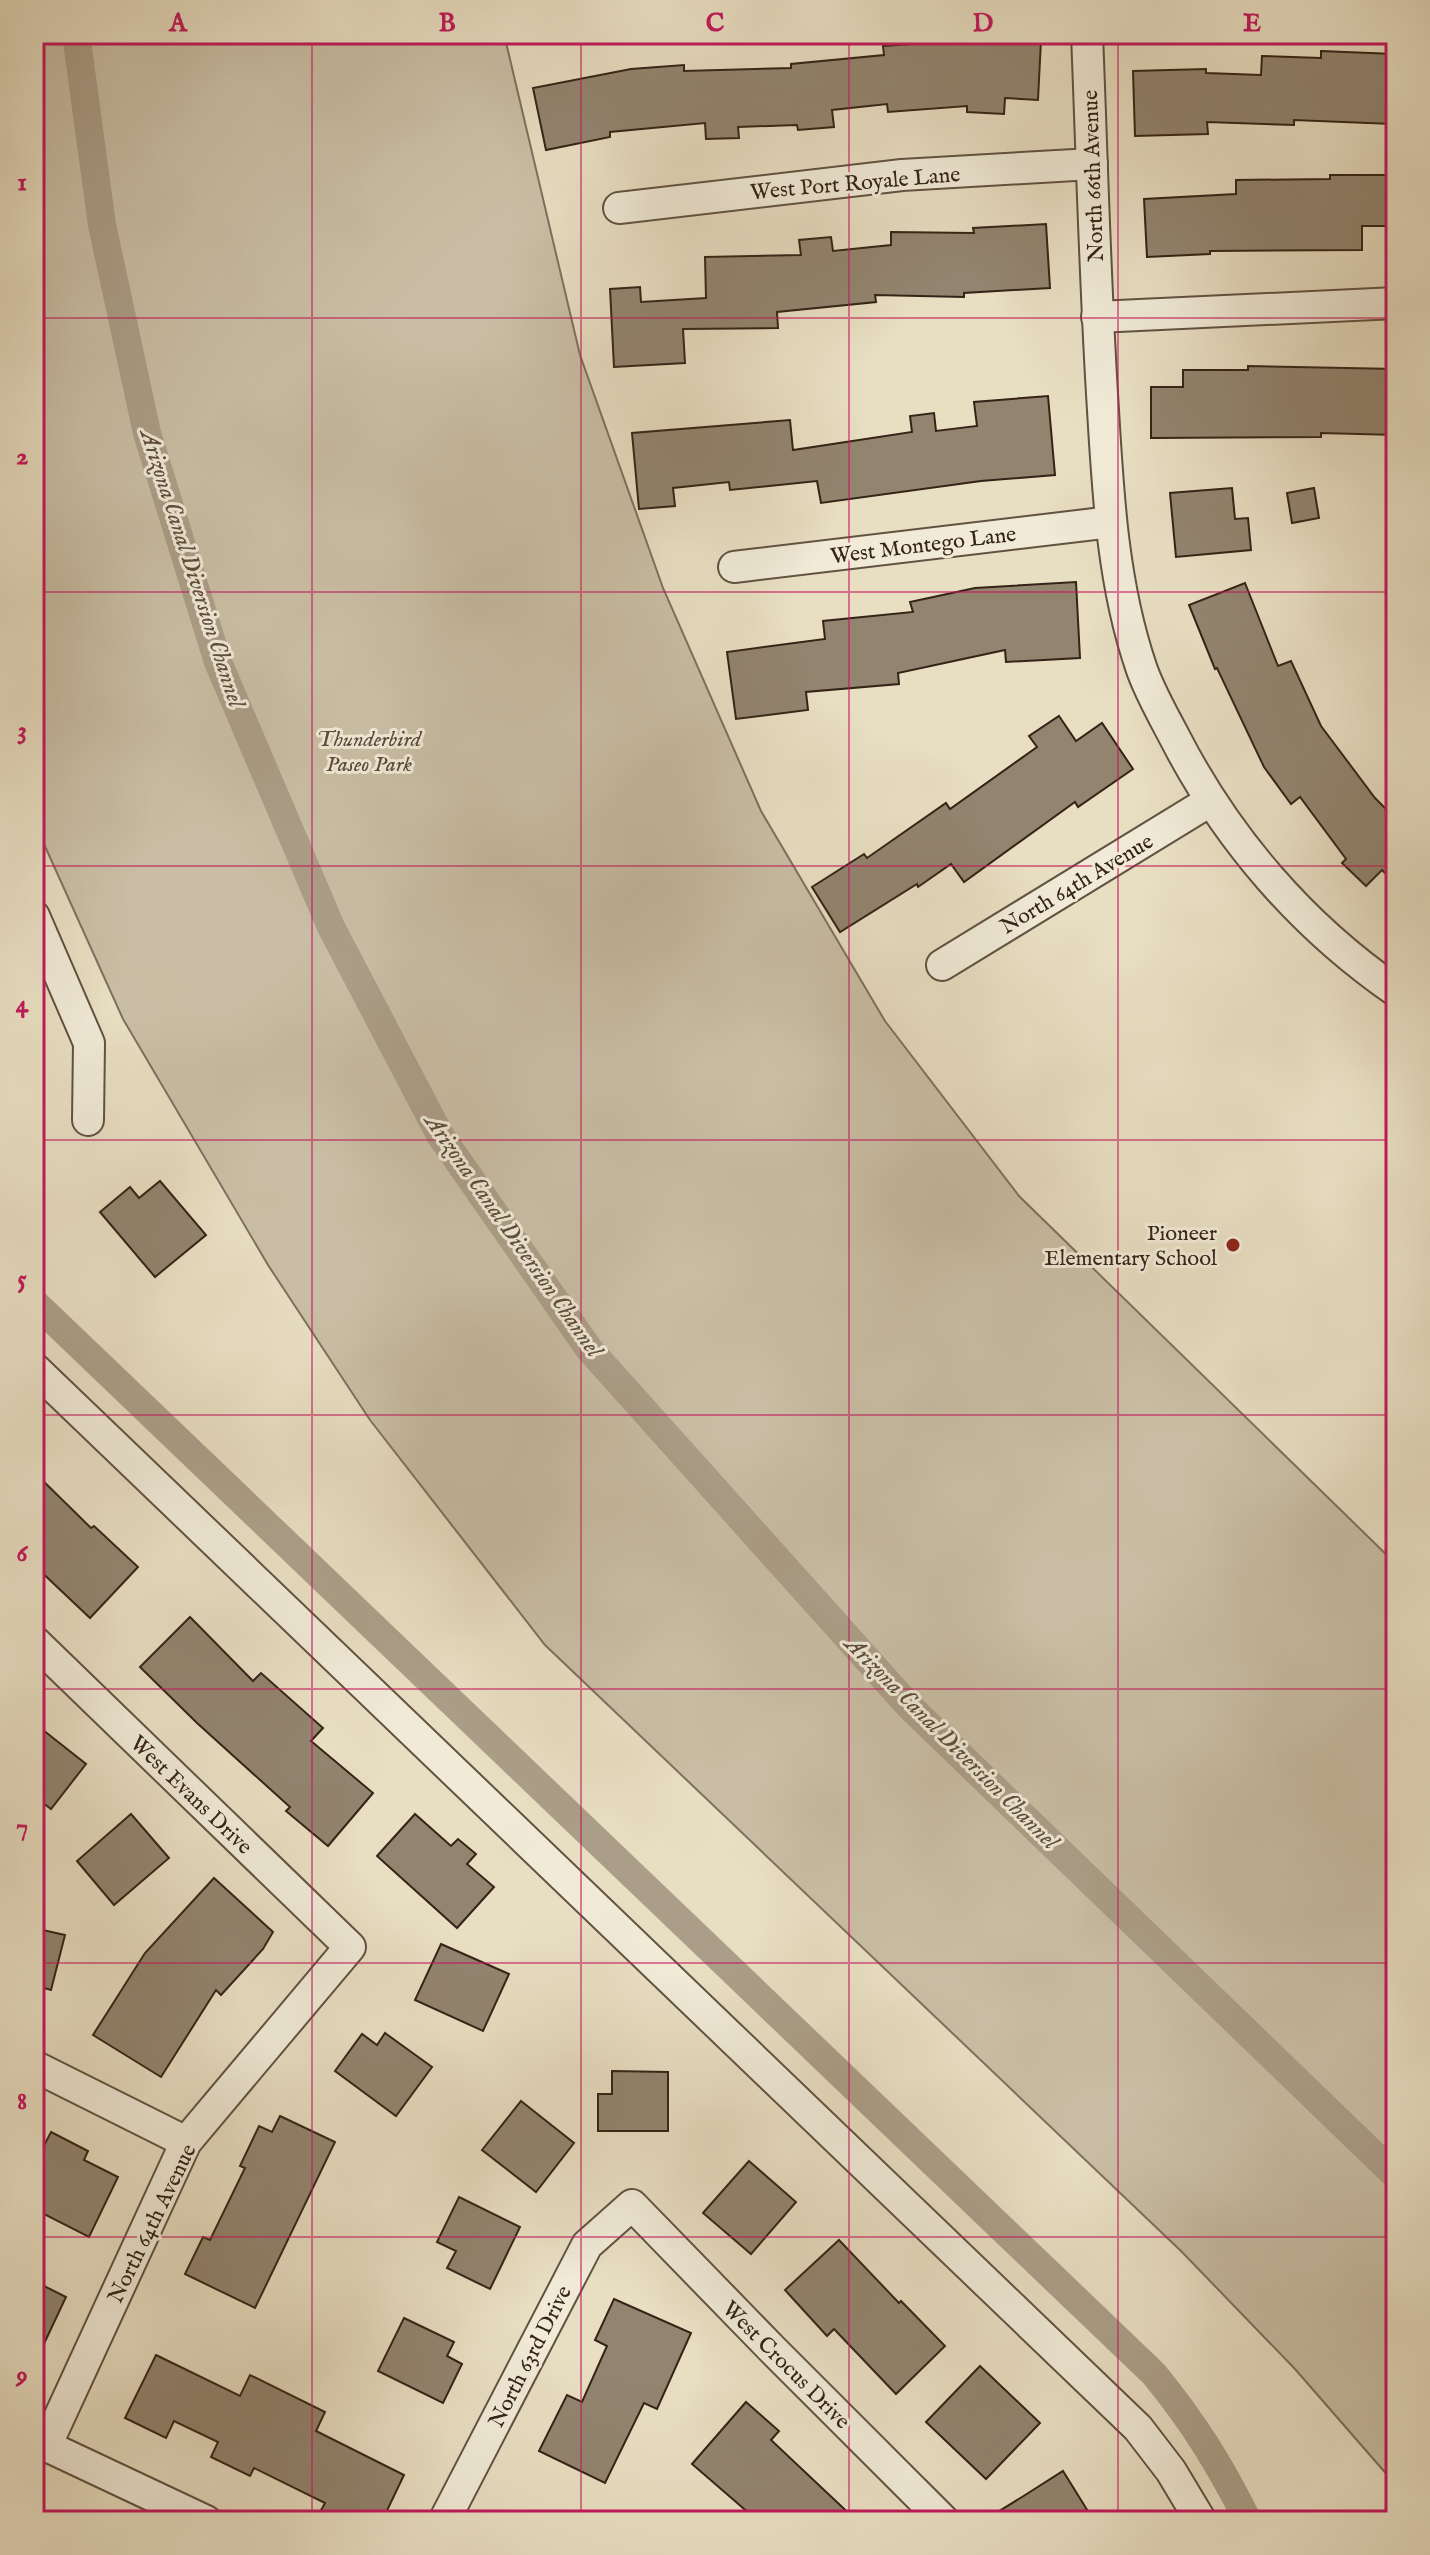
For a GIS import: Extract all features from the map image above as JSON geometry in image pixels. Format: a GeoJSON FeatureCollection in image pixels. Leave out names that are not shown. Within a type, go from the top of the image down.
{"type":"FeatureCollection","features":[{"type":"Feature","properties":{"kind":"street","name":"North 66th Avenue"},"geometry":{"type":"LineString","coordinates":[[1087,34],[1097,317],[1111,522],[1125,603],[1141,667],[1168,724],[1228,828],[1300,912],[1396,991]]}},
{"type":"Feature","properties":{"kind":"street","name":"West Port Royale Lane"},"geometry":{"type":"LineString","coordinates":[[619,208],[902,175],[1092,164]]}},
{"type":"Feature","properties":{"kind":"street"},"geometry":{"type":"LineString","coordinates":[[1097,317],[1396,303]]}},
{"type":"Feature","properties":{"kind":"street","name":"West Montego Lane"},"geometry":{"type":"LineString","coordinates":[[734,567],[1111,522]]}},
{"type":"Feature","properties":{"kind":"street","name":"North 64th Avenue"},"geometry":{"type":"LineString","coordinates":[[942,965],[1210,801]]}},
{"type":"Feature","properties":{"kind":"street"},"geometry":{"type":"LineString","coordinates":[[34,916],[89,1043],[88,1120]]}},
{"type":"Feature","properties":{"kind":"street"},"geometry":{"type":"LineString","coordinates":[[34,1368],[1138,2428],[1171,2471],[1201,2521]]}},
{"type":"Feature","properties":{"kind":"street","name":"West Evans Drive"},"geometry":{"type":"LineString","coordinates":[[34,1641],[350,1947]]}},
{"type":"Feature","properties":{"kind":"street","name":"North 64th Avenue"},"geometry":{"type":"LineString","coordinates":[[40,2443],[186,2142],[350,1947]]}},
{"type":"Feature","properties":{"kind":"street"},"geometry":{"type":"LineString","coordinates":[[34,2066],[186,2142]]}},
{"type":"Feature","properties":{"kind":"street","name":"North 63rd Drive"},"geometry":{"type":"LineString","coordinates":[[444,2521],[587,2245],[632,2205]]}},
{"type":"Feature","properties":{"kind":"street","name":"West Crocus Drive"},"geometry":{"type":"LineString","coordinates":[[632,2205],[944,2521]]}},
{"type":"Feature","properties":{"kind":"street"},"geometry":{"type":"LineString","coordinates":[[40,2443],[206,2521]]}},
{"type":"Feature","properties":{"kind":"green space","name":"Thunderbird Paseo Park"},"geometry":{"type":"Polygon","coordinates":[[[34,34],[504,34],[580,355],[663,588],[761,811],[885,1021],[1019,1196],[1396,1564],[1396,2485],[1295,2369],[1181,2251],[545,1645],[370,1420],[268,1265],[123,1019],[34,822],[34,34]]]}},
{"type":"Feature","properties":{"kind":"building"},"geometry":{"type":"Polygon","coordinates":[[[970,37],[1041,40],[1038,100],[1005,98],[1004,114],[967,112],[967,106],[888,112],[887,104],[832,110],[834,127],[798,130],[797,125],[738,127],[739,138],[706,139],[705,123],[610,132],[610,137],[546,150],[533,88],[631,69],[684,65],[684,71],[791,68],[791,64],[884,55],[883,46],[970,40],[970,37]]]}},
{"type":"Feature","properties":{"kind":"building"},"geometry":{"type":"Polygon","coordinates":[[[1321,51],[1394,54],[1392,124],[1294,120],[1294,125],[1207,122],[1208,134],[1135,136],[1133,71],[1206,69],[1206,73],[1261,75],[1262,56],[1321,58],[1321,51]]]}},
{"type":"Feature","properties":{"kind":"building"},"geometry":{"type":"Polygon","coordinates":[[[1330,175],[1396,175],[1396,226],[1362,226],[1362,250],[1210,251],[1210,254],[1147,257],[1144,199],[1236,194],[1236,180],[1330,179],[1330,175]]]}},
{"type":"Feature","properties":{"kind":"building"},"geometry":{"type":"Polygon","coordinates":[[[1046,224],[1050,288],[964,293],[964,297],[875,295],[876,302],[777,312],[778,328],[683,329],[685,363],[614,367],[610,289],[640,287],[641,302],[706,298],[705,257],[801,255],[799,240],[831,237],[833,251],[891,245],[891,232],[974,233],[973,228],[1046,224]]]}},
{"type":"Feature","properties":{"kind":"building"},"geometry":{"type":"Polygon","coordinates":[[[1248,366],[1396,369],[1396,435],[1321,433],[1321,437],[1151,438],[1151,387],[1183,387],[1183,370],[1248,370],[1248,366]]]}},
{"type":"Feature","properties":{"kind":"building"},"geometry":{"type":"Polygon","coordinates":[[[1048,396],[1055,475],[981,481],[821,503],[817,481],[730,490],[729,482],[673,488],[675,506],[639,509],[632,433],[790,420],[793,450],[912,432],[910,416],[934,413],[936,431],[977,426],[974,402],[1048,396]]]}},
{"type":"Feature","properties":{"kind":"building"},"geometry":{"type":"Polygon","coordinates":[[[1232,488],[1235,519],[1248,518],[1251,550],[1176,557],[1170,493],[1232,488]]]}},
{"type":"Feature","properties":{"kind":"building"},"geometry":{"type":"Polygon","coordinates":[[[1314,488],[1319,518],[1292,523],[1287,493],[1314,488]]]}},
{"type":"Feature","properties":{"kind":"building"},"geometry":{"type":"Polygon","coordinates":[[[1076,582],[1080,658],[1006,662],[1005,650],[898,673],[899,684],[806,692],[808,710],[736,719],[727,652],[825,639],[823,621],[913,612],[910,602],[975,588],[1076,582]]]}},
{"type":"Feature","properties":{"kind":"building"},"geometry":{"type":"Polygon","coordinates":[[[1245,583],[1278,666],[1291,661],[1321,726],[1375,798],[1396,819],[1396,884],[1382,870],[1366,886],[1342,863],[1346,859],[1300,797],[1291,804],[1264,767],[1215,669],[1189,605],[1245,583]]]}},
{"type":"Feature","properties":{"kind":"building"},"geometry":{"type":"Polygon","coordinates":[[[1059,716],[1076,741],[1102,723],[1133,769],[1078,807],[1075,802],[964,882],[951,864],[840,932],[812,887],[864,854],[867,858],[946,803],[950,809],[1037,747],[1029,736],[1059,716]]]}},
{"type":"Feature","properties":{"kind":"building"},"geometry":{"type":"Polygon","coordinates":[[[160,1181],[206,1235],[155,1277],[100,1212],[130,1187],[139,1198],[160,1181]]]}},
{"type":"Feature","properties":{"kind":"building"},"geometry":{"type":"Polygon","coordinates":[[[34,1472],[91,1528],[94,1526],[138,1567],[90,1618],[34,1565],[34,1472]]]}},
{"type":"Feature","properties":{"kind":"building"},"geometry":{"type":"Polygon","coordinates":[[[190,1617],[253,1681],[261,1673],[323,1728],[311,1741],[373,1793],[328,1846],[286,1811],[290,1807],[140,1667],[190,1617]]]}},
{"type":"Feature","properties":{"kind":"building"},"geometry":{"type":"Polygon","coordinates":[[[43,1730],[86,1764],[51,1809],[34,1796],[34,1742],[43,1730]]]}},
{"type":"Feature","properties":{"kind":"building"},"geometry":{"type":"Polygon","coordinates":[[[131,1814],[169,1858],[114,1905],[77,1861],[131,1814]]]}},
{"type":"Feature","properties":{"kind":"building"},"geometry":{"type":"Polygon","coordinates":[[[415,1814],[451,1846],[458,1839],[476,1854],[467,1864],[494,1887],[457,1928],[377,1856],[415,1814]]]}},
{"type":"Feature","properties":{"kind":"building"},"geometry":{"type":"Polygon","coordinates":[[[214,1878],[273,1932],[263,1949],[221,1995],[216,1990],[161,2077],[93,2035],[145,1953],[214,1878]]]}},
{"type":"Feature","properties":{"kind":"building"},"geometry":{"type":"Polygon","coordinates":[[[34,1928],[65,1935],[51,1990],[34,1985],[34,1928]]]}},
{"type":"Feature","properties":{"kind":"building"},"geometry":{"type":"Polygon","coordinates":[[[441,1944],[509,1974],[483,2031],[415,2000],[441,1944]]]}},
{"type":"Feature","properties":{"kind":"building"},"geometry":{"type":"Polygon","coordinates":[[[385,2033],[432,2067],[396,2116],[335,2071],[362,2034],[377,2045],[385,2033]]]}},
{"type":"Feature","properties":{"kind":"building"},"geometry":{"type":"Polygon","coordinates":[[[612,2071],[668,2072],[668,2131],[598,2131],[598,2094],[612,2094],[612,2071]]]}},
{"type":"Feature","properties":{"kind":"building"},"geometry":{"type":"Polygon","coordinates":[[[521,2101],[574,2143],[536,2192],[482,2150],[521,2101]]]}},
{"type":"Feature","properties":{"kind":"building"},"geometry":{"type":"Polygon","coordinates":[[[280,2116],[335,2142],[255,2308],[185,2274],[203,2237],[210,2240],[245,2168],[240,2166],[259,2126],[272,2132],[280,2116]]]}},
{"type":"Feature","properties":{"kind":"building"},"geometry":{"type":"Polygon","coordinates":[[[51,2132],[88,2151],[84,2160],[118,2177],[89,2237],[34,2209],[34,2165],[51,2132]]]}},
{"type":"Feature","properties":{"kind":"building"},"geometry":{"type":"Polygon","coordinates":[[[749,2161],[796,2202],[751,2254],[703,2213],[749,2161]]]}},
{"type":"Feature","properties":{"kind":"building"},"geometry":{"type":"Polygon","coordinates":[[[459,2197],[520,2227],[490,2289],[447,2268],[456,2251],[437,2242],[459,2197]]]}},
{"type":"Feature","properties":{"kind":"building"},"geometry":{"type":"Polygon","coordinates":[[[839,2240],[945,2346],[896,2394],[834,2329],[827,2336],[785,2290],[839,2240]]]}},
{"type":"Feature","properties":{"kind":"building"},"geometry":{"type":"Polygon","coordinates":[[[34,2281],[66,2297],[34,2365],[34,2281]]]}},
{"type":"Feature","properties":{"kind":"building"},"geometry":{"type":"Polygon","coordinates":[[[614,2299],[691,2333],[657,2409],[644,2403],[605,2483],[539,2451],[567,2395],[582,2402],[607,2346],[595,2340],[614,2299]]]}},
{"type":"Feature","properties":{"kind":"building"},"geometry":{"type":"Polygon","coordinates":[[[404,2318],[454,2342],[447,2356],[462,2364],[443,2403],[378,2371],[404,2318]]]}},
{"type":"Feature","properties":{"kind":"building"},"geometry":{"type":"Polygon","coordinates":[[[156,2355],[240,2396],[250,2375],[325,2412],[316,2431],[404,2475],[382,2521],[340,2521],[320,2512],[325,2503],[254,2468],[250,2476],[211,2457],[218,2442],[174,2421],[166,2438],[125,2418],[156,2355]]]}},
{"type":"Feature","properties":{"kind":"building"},"geometry":{"type":"Polygon","coordinates":[[[980,2366],[1040,2423],[986,2479],[926,2422],[980,2366]]]}},
{"type":"Feature","properties":{"kind":"building"},"geometry":{"type":"Polygon","coordinates":[[[746,2402],[779,2431],[771,2440],[857,2521],[758,2521],[692,2464],[746,2402]]]}},
{"type":"Feature","properties":{"kind":"building"},"geometry":{"type":"Polygon","coordinates":[[[1063,2471],[1094,2521],[983,2521],[1022,2497],[1063,2471]]]}},
{"type":"Feature","properties":{"kind":"waterway","name":"Arizona Canal Diversion Channel"},"geometry":{"type":"LineString","coordinates":[[76,34],[102,225],[147,433],[218,662],[331,927],[440,1135],[589,1349],[909,1706],[1396,2176]]}},
{"type":"Feature","properties":{"kind":"waterway"},"geometry":{"type":"LineString","coordinates":[[34,1302],[1154,2374],[1206,2445],[1248,2521]]}},
{"type":"Feature","properties":{"kind":"place","name":"Pioneer Elementary School"},"geometry":{"type":"Point","coordinates":[1233,1245]}}]}
